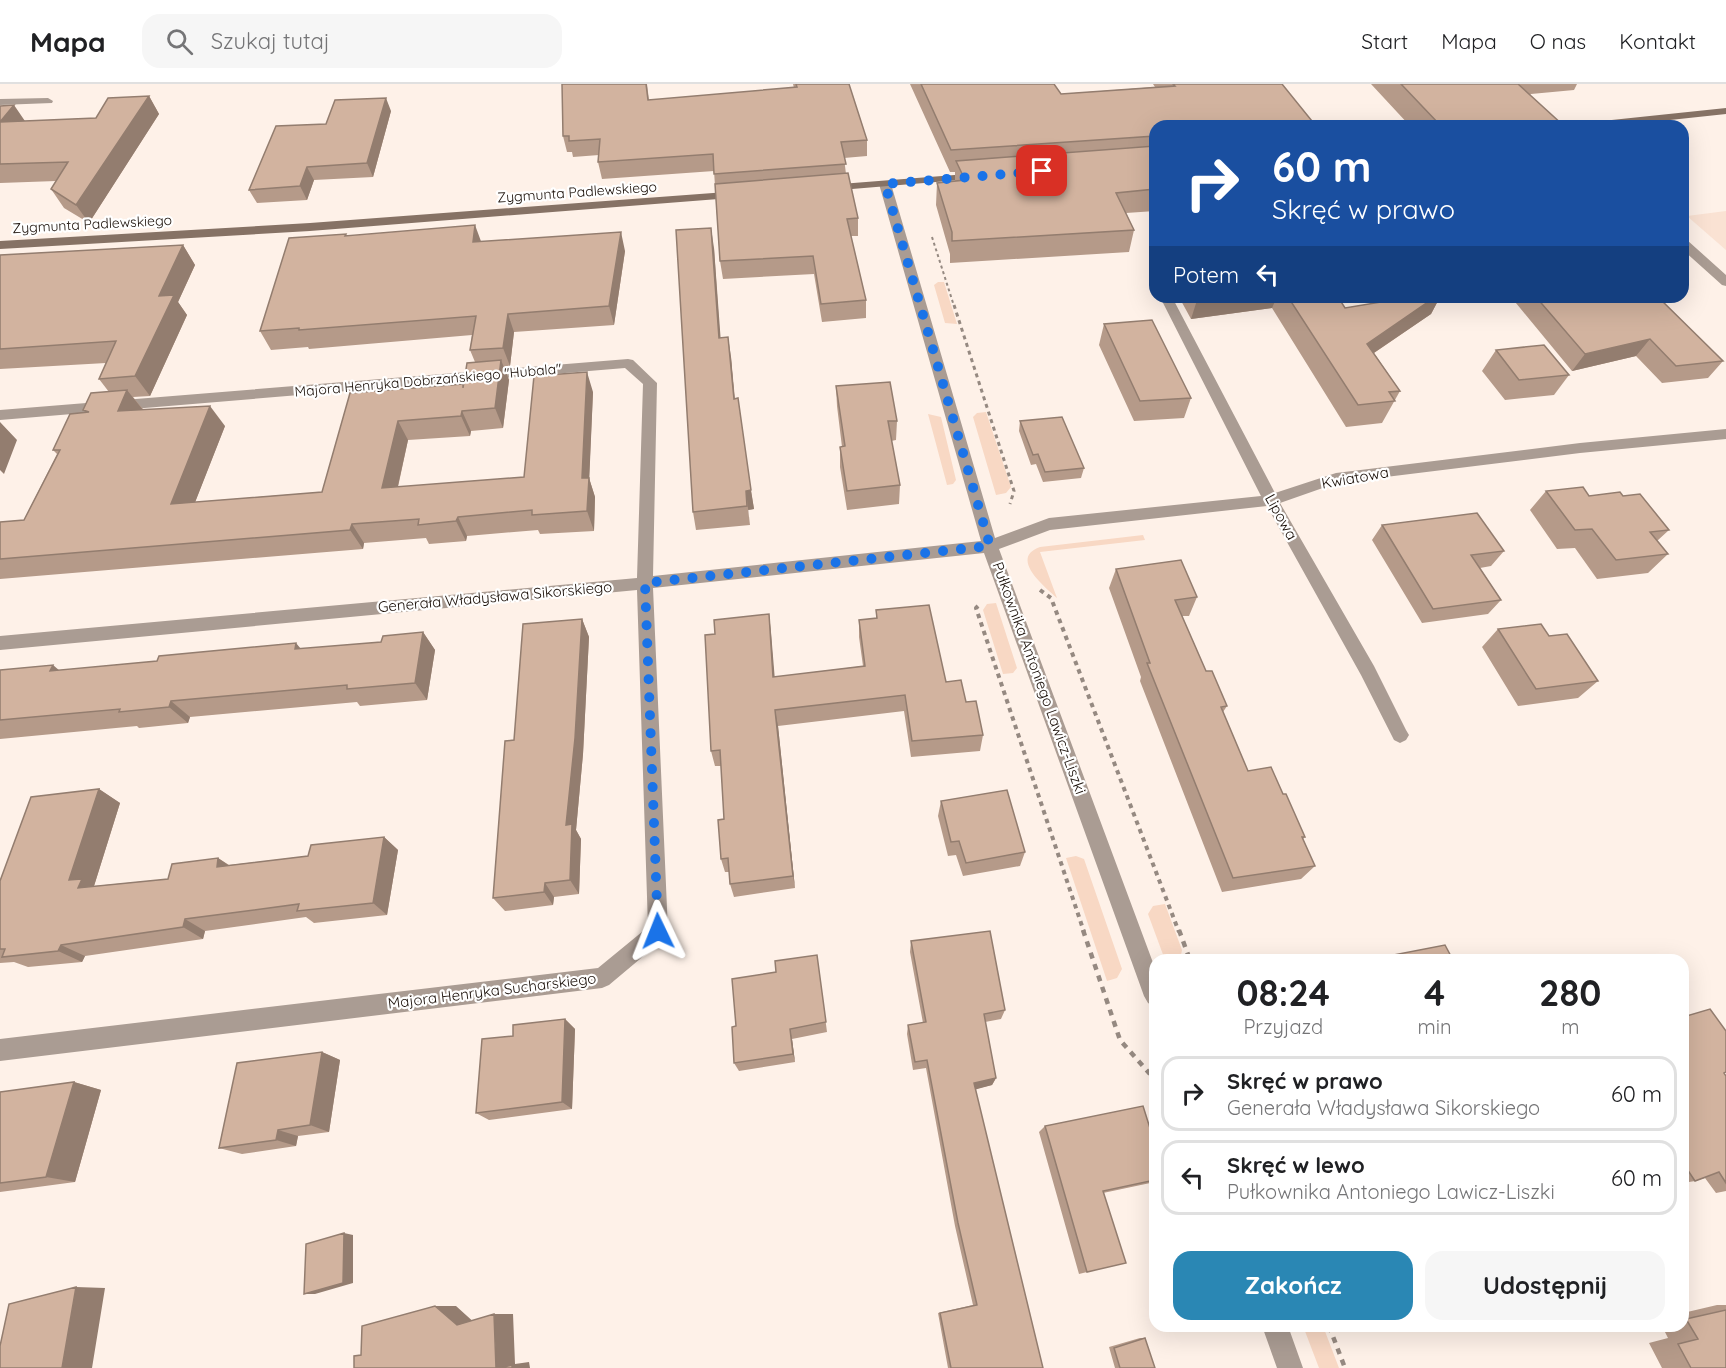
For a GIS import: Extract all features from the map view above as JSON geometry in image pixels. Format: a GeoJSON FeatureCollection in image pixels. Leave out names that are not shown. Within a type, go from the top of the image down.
{"type":"FeatureCollection","features":[{"type":"Feature","properties":{"kind":"street"},"geometry":{"type":"LineString","coordinates":[[0,102],[48,101]]}},
{"type":"Feature","properties":{"kind":"street"},"geometry":{"type":"LineString","coordinates":[[1640,120],[1726,111]]}},
{"type":"Feature","properties":{"kind":"street"},"geometry":{"type":"LineString","coordinates":[[814,189],[991,176]]}},
{"type":"Feature","properties":{"kind":"street","name":"Pułkownika Antoniego Lawicz-Liszki"},"geometry":{"type":"LineString","coordinates":[[885,184],[990,546],[1149,980]]}},
{"type":"Feature","properties":{"kind":"street","name":"Zygmunta Padlewskiego"},"geometry":{"type":"LineString","coordinates":[[0,244],[310,227],[755,194]]}},
{"type":"Feature","properties":{"kind":"street"},"geometry":{"type":"LineString","coordinates":[[1689,248],[1726,282]]}},
{"type":"Feature","properties":{"kind":"street","name":"Lipowa"},"geometry":{"type":"LineString","coordinates":[[1169,303],[1271,500],[1368,670],[1400,735]]}},
{"type":"Feature","properties":{"kind":"street","name":"Majora Henryka Dobrzańskiego \"Hubala\""},"geometry":{"type":"LineString","coordinates":[[0,415],[628,363],[650,383],[645,583]]}},
{"type":"Feature","properties":{"kind":"street","name":"Kwiatowa"},"geometry":{"type":"LineString","coordinates":[[990,546],[1049,524],[1271,500],[1336,478],[1580,448],[1726,434]]}},
{"type":"Feature","properties":{"kind":"street","name":"Generała Władysława Sikorskiego"},"geometry":{"type":"LineString","coordinates":[[0,643],[645,583],[990,546]]}},
{"type":"Feature","properties":{"kind":"street","name":"Majora Henryka Sucharskiego"},"geometry":{"type":"LineString","coordinates":[[0,1050],[602,978],[658,931],[645,583]]}},
{"type":"Feature","properties":{"kind":"street"},"geometry":{"type":"LineString","coordinates":[[1277,1332],[1290,1368]]}},
{"type":"Feature","properties":{"kind":"path"},"geometry":{"type":"LineString","coordinates":[[1331,1332],[1345,1368]]}},
{"type":"Feature","properties":{"kind":"shaded area"},"geometry":{"type":"Polygon","coordinates":[[[1726,211],[1726,250],[1689,218],[1689,216],[1726,211]]]}},
{"type":"Feature","properties":{"kind":"shaded area"},"geometry":{"type":"Polygon","coordinates":[[[944,282],[957,324],[945,323],[934,285],[944,282]]]}},
{"type":"Feature","properties":{"kind":"shaded area"},"geometry":{"type":"Polygon","coordinates":[[[986,412],[1011,487],[1006,493],[996,495],[973,417],[977,413],[986,412]]]}},
{"type":"Feature","properties":{"kind":"shaded area"},"geometry":{"type":"Polygon","coordinates":[[[928,414],[941,417],[956,480],[953,484],[947,485],[928,414]]]}},
{"type":"Feature","properties":{"kind":"shaded area"},"geometry":{"type":"Polygon","coordinates":[[[1143,535],[1145,540],[1040,552],[1057,598],[1028,565],[1031,552],[1040,547],[1143,535]]]}},
{"type":"Feature","properties":{"kind":"shaded area"},"geometry":{"type":"Polygon","coordinates":[[[996,603],[1017,668],[1013,673],[1003,674],[983,610],[987,604],[996,603]]]}},
{"type":"Feature","properties":{"kind":"shaded area"},"geometry":{"type":"Polygon","coordinates":[[[1076,856],[1084,859],[1122,969],[1117,978],[1107,981],[1066,858],[1076,856]]]}},
{"type":"Feature","properties":{"kind":"shaded area"},"geometry":{"type":"Polygon","coordinates":[[[1165,904],[1182,950],[1181,954],[1163,954],[1148,914],[1153,906],[1165,904]]]}},
{"type":"Feature","properties":{"kind":"shaded area"},"geometry":{"type":"Polygon","coordinates":[[[1305,1332],[1325,1332],[1339,1368],[1319,1368],[1305,1332]]]}},
{"type":"Feature","properties":{"kind":"building"},"geometry":{"type":"Polygon","coordinates":[[[562,84],[646,84],[648,100],[797,87],[796,84],[849,84],[867,140],[841,142],[846,164],[714,174],[713,154],[598,162],[600,139],[569,141],[569,136],[563,136],[562,84]]]}},
{"type":"Feature","properties":{"kind":"building"},"geometry":{"type":"Polygon","coordinates":[[[921,84],[1054,84],[1061,94],[1175,86],[1173,84],[1282,84],[1311,120],[1149,120],[1149,136],[951,150],[921,84]]]}},
{"type":"Feature","properties":{"kind":"building"},"geometry":{"type":"Polygon","coordinates":[[[1401,84],[1518,84],[1557,120],[1435,120],[1401,84]]]}},
{"type":"Feature","properties":{"kind":"building"},"geometry":{"type":"Polygon","coordinates":[[[149,96],[76,205],[51,189],[68,162],[0,164],[0,122],[96,118],[108,98],[149,96]]]}},
{"type":"Feature","properties":{"kind":"building"},"geometry":{"type":"Polygon","coordinates":[[[386,98],[367,163],[307,167],[300,186],[249,190],[276,126],[326,124],[335,100],[386,98]]]}},
{"type":"Feature","properties":{"kind":"building"},"geometry":{"type":"Polygon","coordinates":[[[14,105],[0,122],[0,106],[14,105]]]}},
{"type":"Feature","properties":{"kind":"building"},"geometry":{"type":"Polygon","coordinates":[[[1149,146],[1149,190],[1116,193],[1134,230],[952,241],[952,232],[937,183],[965,180],[956,161],[1149,146]]]}},
{"type":"Feature","properties":{"kind":"building"},"geometry":{"type":"Polygon","coordinates":[[[848,173],[858,218],[847,219],[866,300],[821,304],[813,256],[720,261],[715,184],[848,173]]]}},
{"type":"Feature","properties":{"kind":"building"},"geometry":{"type":"Polygon","coordinates":[[[475,225],[473,242],[621,232],[609,306],[508,314],[503,348],[470,350],[476,316],[260,331],[289,238],[346,234],[345,236],[475,225]]]}},
{"type":"Feature","properties":{"kind":"building"},"geometry":{"type":"Polygon","coordinates":[[[711,228],[719,338],[728,337],[734,399],[738,398],[751,490],[746,491],[747,506],[693,512],[676,230],[711,228]]]}},
{"type":"Feature","properties":{"kind":"building"},"geometry":{"type":"Polygon","coordinates":[[[183,245],[159,296],[174,295],[135,376],[99,379],[116,341],[0,349],[0,255],[183,245]]]}},
{"type":"Feature","properties":{"kind":"building"},"geometry":{"type":"Polygon","coordinates":[[[1292,303],[1342,303],[1345,308],[1375,303],[1426,303],[1367,344],[1400,391],[1389,392],[1395,401],[1358,405],[1292,303]]]}},
{"type":"Feature","properties":{"kind":"building"},"geometry":{"type":"Polygon","coordinates":[[[1541,303],[1664,303],[1723,361],[1676,366],[1650,339],[1585,354],[1541,303]]]}},
{"type":"Feature","properties":{"kind":"building"},"geometry":{"type":"Polygon","coordinates":[[[1152,320],[1191,398],[1140,401],[1104,324],[1152,320]]]}},
{"type":"Feature","properties":{"kind":"building"},"geometry":{"type":"Polygon","coordinates":[[[1544,345],[1569,375],[1519,380],[1496,350],[1544,345]]]}},
{"type":"Feature","properties":{"kind":"building"},"geometry":{"type":"Polygon","coordinates":[[[501,360],[495,408],[462,411],[461,416],[398,421],[382,488],[524,477],[534,376],[587,372],[582,478],[589,478],[587,511],[532,515],[532,510],[458,517],[456,521],[418,525],[419,519],[352,524],[350,530],[0,559],[0,522],[24,520],[60,450],[53,450],[70,414],[89,412],[83,410],[91,393],[127,390],[118,411],[210,406],[171,504],[322,492],[350,393],[463,384],[463,388],[467,363],[501,360]]]}},
{"type":"Feature","properties":{"kind":"building"},"geometry":{"type":"Polygon","coordinates":[[[890,382],[897,421],[888,421],[900,485],[847,491],[840,447],[845,446],[836,386],[890,382]]]}},
{"type":"Feature","properties":{"kind":"building"},"geometry":{"type":"Polygon","coordinates":[[[1062,417],[1084,468],[1045,472],[1038,454],[1033,455],[1020,421],[1062,417]]]}},
{"type":"Feature","properties":{"kind":"building"},"geometry":{"type":"Polygon","coordinates":[[[1583,487],[1589,496],[1620,492],[1623,496],[1640,494],[1669,530],[1650,532],[1668,554],[1616,560],[1592,529],[1575,530],[1546,491],[1583,487]]]}},
{"type":"Feature","properties":{"kind":"building"},"geometry":{"type":"Polygon","coordinates":[[[1477,513],[1504,551],[1471,555],[1501,600],[1433,609],[1382,525],[1477,513]]]}},
{"type":"Feature","properties":{"kind":"building"},"geometry":{"type":"Polygon","coordinates":[[[1181,560],[1197,597],[1175,600],[1206,671],[1212,671],[1227,706],[1221,707],[1248,771],[1271,767],[1283,794],[1286,794],[1315,866],[1233,878],[1147,663],[1150,663],[1116,569],[1181,560]]]}},
{"type":"Feature","properties":{"kind":"building"},"geometry":{"type":"Polygon","coordinates":[[[929,605],[946,682],[961,680],[966,702],[976,701],[983,735],[912,741],[905,695],[775,710],[793,876],[730,884],[728,858],[721,859],[718,820],[724,819],[720,750],[711,751],[705,635],[715,634],[714,620],[769,614],[773,677],[865,666],[859,620],[877,618],[876,610],[929,605]]]}},
{"type":"Feature","properties":{"kind":"building"},"geometry":{"type":"Polygon","coordinates":[[[582,619],[575,738],[566,825],[572,824],[570,880],[545,883],[544,892],[493,898],[505,741],[514,740],[523,624],[582,619]]]}},
{"type":"Feature","properties":{"kind":"building"},"geometry":{"type":"Polygon","coordinates":[[[1541,624],[1549,636],[1567,634],[1598,681],[1536,689],[1498,629],[1541,624]]]}},
{"type":"Feature","properties":{"kind":"building"},"geometry":{"type":"Polygon","coordinates":[[[423,632],[415,683],[347,689],[347,685],[171,701],[169,707],[0,720],[0,670],[53,665],[50,671],[157,661],[159,656],[296,643],[295,649],[381,642],[383,636],[423,632]]]}},
{"type":"Feature","properties":{"kind":"building"},"geometry":{"type":"Polygon","coordinates":[[[99,789],[69,880],[82,879],[78,888],[168,879],[172,864],[218,858],[217,867],[308,856],[311,845],[384,837],[373,903],[297,911],[299,904],[185,919],[183,927],[61,945],[58,951],[2,957],[5,949],[0,949],[0,881],[31,797],[99,789]]]}},
{"type":"Feature","properties":{"kind":"building"},"geometry":{"type":"Polygon","coordinates":[[[1007,790],[1025,852],[966,863],[959,841],[951,842],[941,801],[1007,790]]]}},
{"type":"Feature","properties":{"kind":"building"},"geometry":{"type":"Polygon","coordinates":[[[990,931],[1005,1010],[984,1014],[996,1078],[974,1083],[1043,1368],[951,1368],[940,1313],[977,1305],[958,1223],[927,1060],[915,1062],[908,1025],[926,1022],[911,941],[990,931]]]}},
{"type":"Feature","properties":{"kind":"building"},"geometry":{"type":"Polygon","coordinates":[[[1445,945],[1450,954],[1399,954],[1445,945]]]}},
{"type":"Feature","properties":{"kind":"building"},"geometry":{"type":"Polygon","coordinates":[[[817,955],[826,1022],[790,1029],[793,1054],[734,1063],[732,1027],[736,1026],[732,979],[776,972],[775,961],[817,955]]]}},
{"type":"Feature","properties":{"kind":"building"},"geometry":{"type":"Polygon","coordinates":[[[1710,1009],[1726,1031],[1726,1072],[1724,1073],[1726,1076],[1726,1183],[1719,1172],[1695,1181],[1689,1172],[1689,1015],[1710,1009]]]}},
{"type":"Feature","properties":{"kind":"building"},"geometry":{"type":"Polygon","coordinates":[[[565,1019],[562,1102],[476,1113],[482,1039],[513,1036],[513,1025],[565,1019]]]}},
{"type":"Feature","properties":{"kind":"building"},"geometry":{"type":"Polygon","coordinates":[[[322,1052],[310,1125],[278,1130],[276,1140],[219,1148],[237,1063],[322,1052]]]}},
{"type":"Feature","properties":{"kind":"building"},"geometry":{"type":"Polygon","coordinates":[[[74,1082],[46,1177],[0,1183],[0,1092],[74,1082]]]}},
{"type":"Feature","properties":{"kind":"building"},"geometry":{"type":"Polygon","coordinates":[[[1143,1106],[1149,1125],[1149,1181],[1103,1191],[1126,1263],[1087,1272],[1045,1126],[1143,1106]]]}},
{"type":"Feature","properties":{"kind":"building"},"geometry":{"type":"Polygon","coordinates":[[[344,1233],[343,1283],[304,1294],[306,1244],[344,1233]]]}},
{"type":"Feature","properties":{"kind":"building"},"geometry":{"type":"Polygon","coordinates":[[[76,1287],[62,1368],[0,1368],[0,1346],[9,1304],[76,1287]]]}},
{"type":"Feature","properties":{"kind":"building"},"geometry":{"type":"Polygon","coordinates":[[[435,1306],[457,1325],[494,1314],[496,1368],[354,1368],[354,1356],[361,1355],[362,1326],[435,1306]]]}},
{"type":"Feature","properties":{"kind":"building"},"geometry":{"type":"Polygon","coordinates":[[[1726,1310],[1726,1368],[1691,1368],[1678,1344],[1698,1339],[1689,1324],[1689,1318],[1726,1310]]]}},
{"type":"Feature","properties":{"kind":"building"},"geometry":{"type":"Polygon","coordinates":[[[1145,1338],[1155,1368],[1120,1368],[1114,1348],[1145,1338]]]}},
{"type":"Feature","properties":{"kind":"route"},"geometry":{"type":"LineString","coordinates":[[658,931],[645,583],[990,546],[885,184],[1042,171]]}}]}
